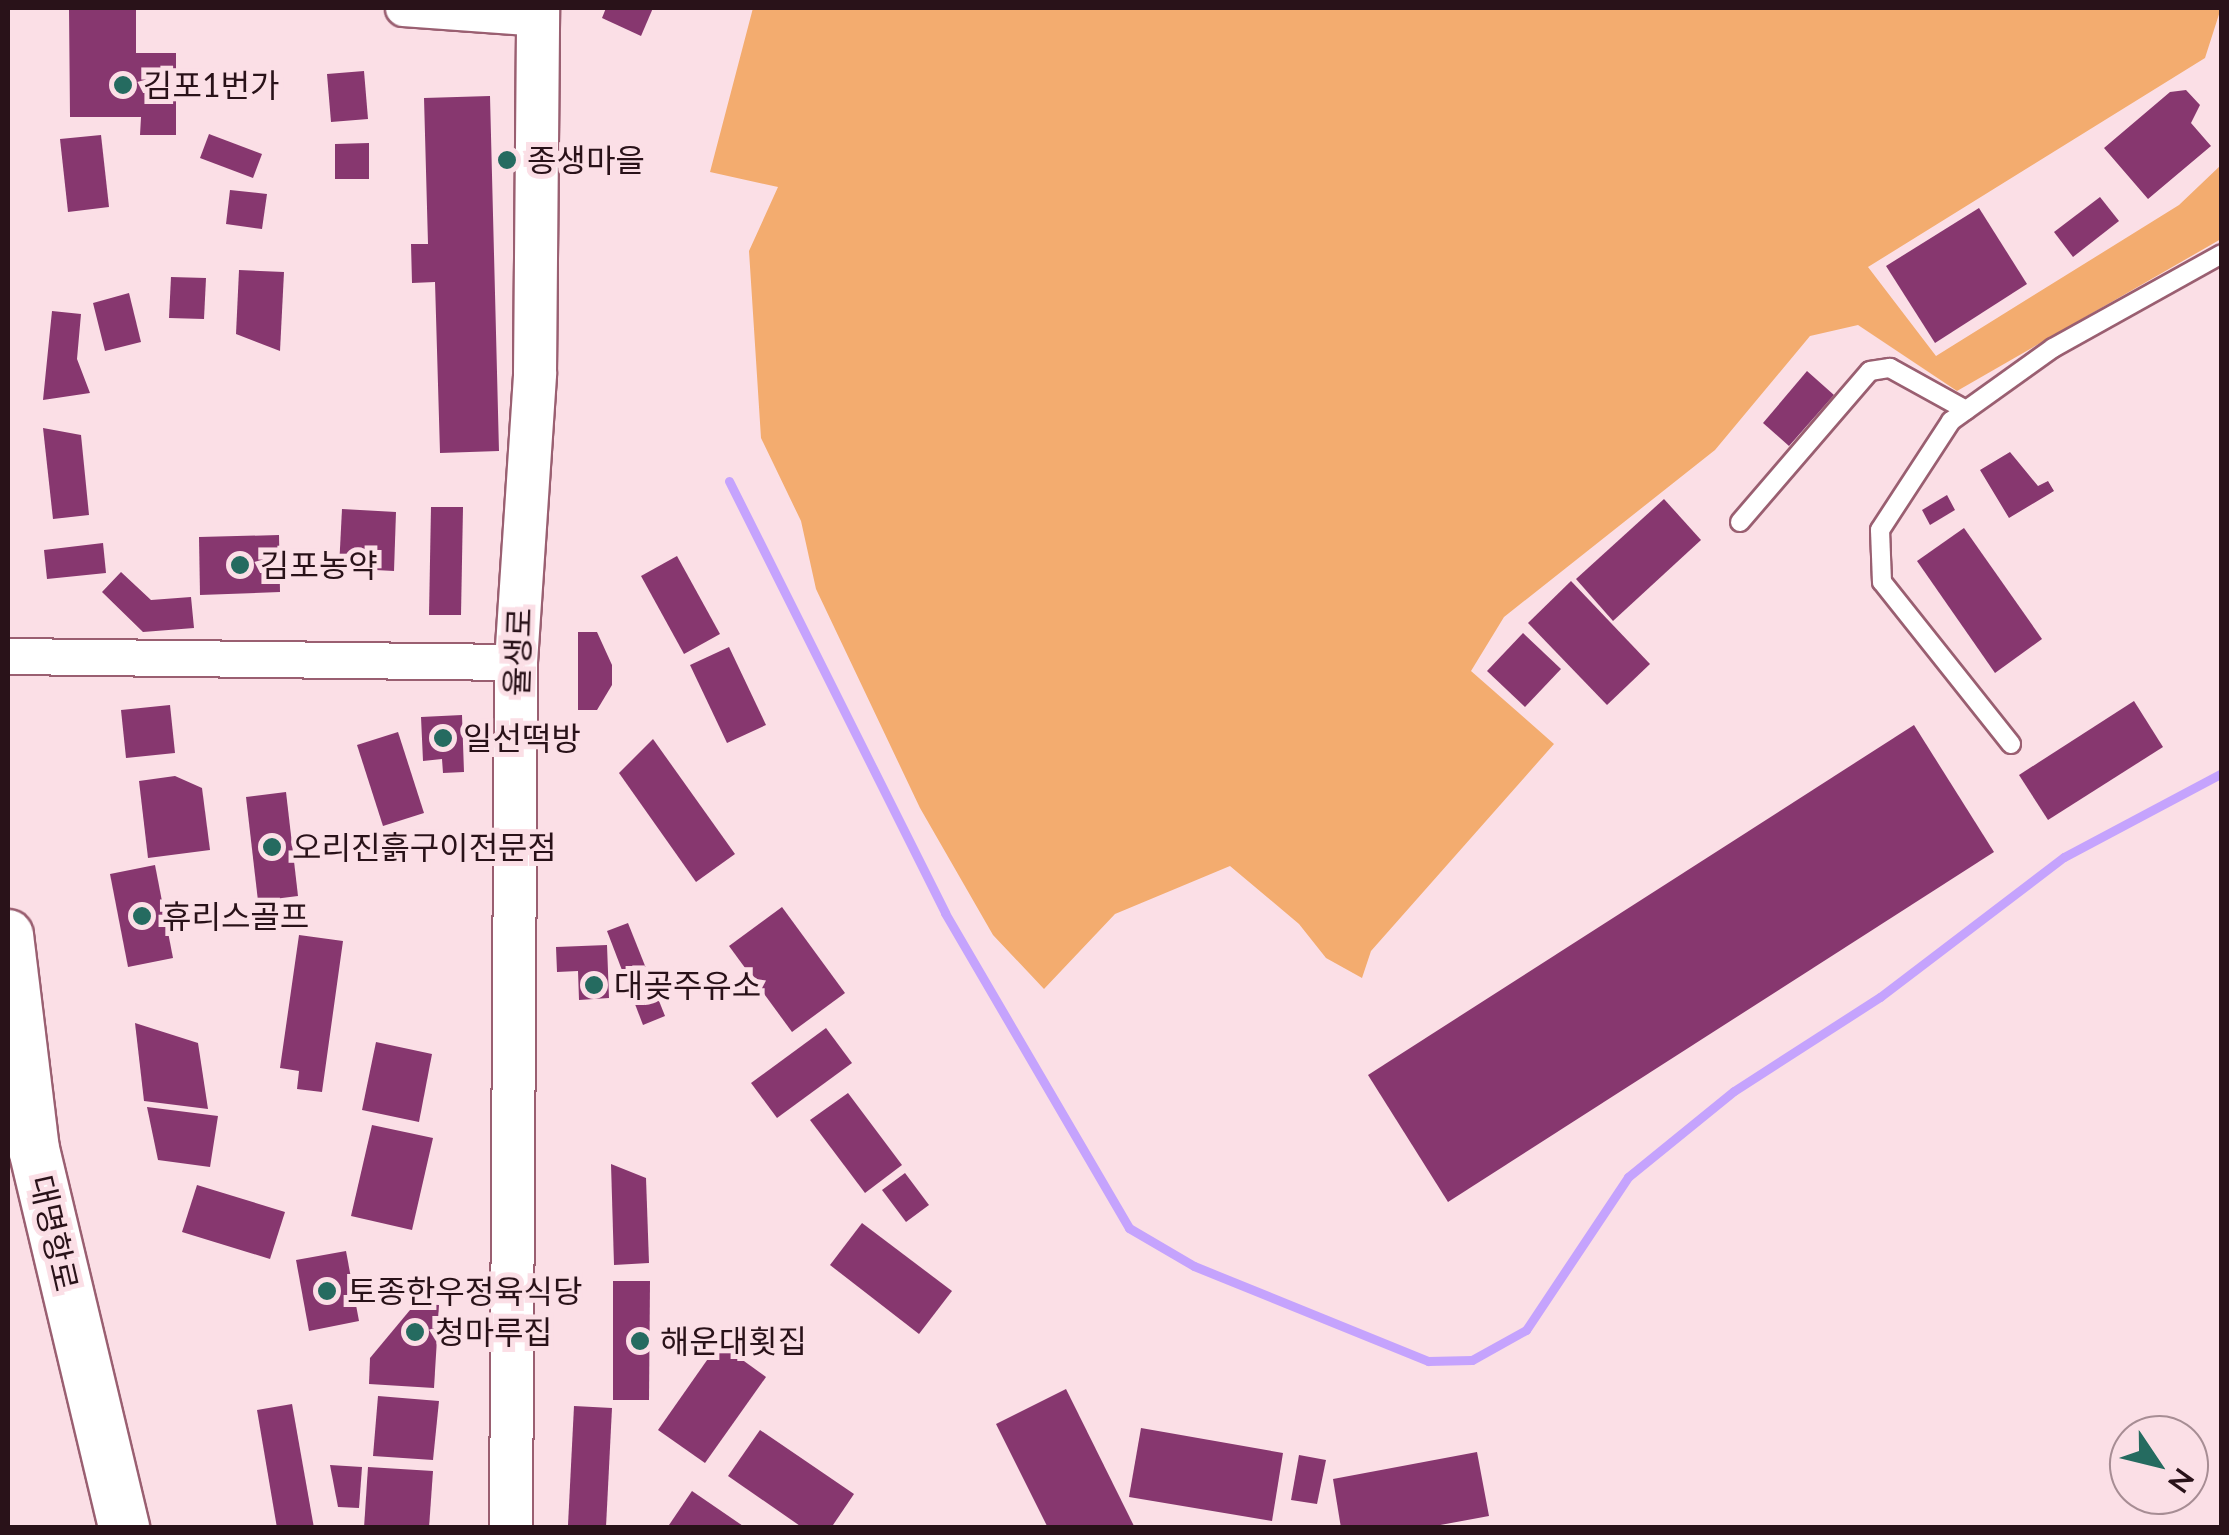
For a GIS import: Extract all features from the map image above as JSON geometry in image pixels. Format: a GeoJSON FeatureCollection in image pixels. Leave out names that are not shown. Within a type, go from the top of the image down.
{"type":"FeatureCollection","features":[{"type":"Feature","properties":{"kind":"main road","name":"대명항로"},"geometry":{"type":"LineString","coordinates":[[8,935],[20,1148],[124,1528]]}},
{"type":"Feature","properties":{"kind":"street","name":"율생로"},"geometry":{"type":"LineString","coordinates":[[403,8],[541,11],[534,373],[516,662],[511,1528]]}},
{"type":"Feature","properties":{"kind":"street"},"geometry":{"type":"LineString","coordinates":[[8,656],[516,662]]}},
{"type":"Feature","properties":{"kind":"lane"},"geometry":{"type":"LineString","coordinates":[[2010,744],[1882,582],[1875,556],[1894,498],[1966,410],[2053,348],[2222,254]]}},
{"type":"Feature","properties":{"kind":"lane"},"geometry":{"type":"LineString","coordinates":[[1740,522],[1870,371],[1890,368],[1966,410]]}},
{"type":"Feature","properties":{"kind":"shaded area"},"geometry":{"type":"Polygon","coordinates":[[[753,8],[2221,8],[2205,58],[1868,267],[1936,356],[2179,205],[2221,165],[2221,239],[1957,391],[1858,325],[1810,336],[1715,450],[1504,617],[1471,671],[1554,744],[1371,951],[1362,978],[1326,958],[1299,924],[1230,866],[1115,914],[1044,989],[993,935],[920,808],[816,589],[801,521],[761,438],[749,251],[778,187],[710,172],[753,8]]]}},
{"type":"Feature","properties":{"kind":"building","name":"김포1번가"},"geometry":{"type":"Polygon","coordinates":[[[69,8],[136,8],[136,53],[176,53],[176,135],[140,135],[141,117],[70,117],[69,8]]]}},
{"type":"Feature","properties":{"kind":"building"},"geometry":{"type":"Polygon","coordinates":[[[606,8],[653,8],[641,36],[602,18],[606,8]]]}},
{"type":"Feature","properties":{"kind":"building"},"geometry":{"type":"Polygon","coordinates":[[[364,71],[368,119],[331,122],[327,74],[364,71]]]}},
{"type":"Feature","properties":{"kind":"building"},"geometry":{"type":"Polygon","coordinates":[[[2186,90],[2200,105],[2191,123],[2211,146],[2148,199],[2104,148],[2170,92],[2186,90]]]}},
{"type":"Feature","properties":{"kind":"building"},"geometry":{"type":"Polygon","coordinates":[[[490,96],[499,451],[440,453],[435,282],[412,283],[411,244],[428,244],[424,98],[490,96]]]}},
{"type":"Feature","properties":{"kind":"building"},"geometry":{"type":"Polygon","coordinates":[[[209,134],[262,154],[253,178],[200,158],[209,134]]]}},
{"type":"Feature","properties":{"kind":"building"},"geometry":{"type":"Polygon","coordinates":[[[101,135],[109,207],[68,212],[60,139],[101,135]]]}},
{"type":"Feature","properties":{"kind":"building"},"geometry":{"type":"Polygon","coordinates":[[[369,143],[369,179],[335,179],[335,144],[369,143]]]}},
{"type":"Feature","properties":{"kind":"building"},"geometry":{"type":"Polygon","coordinates":[[[230,190],[267,194],[262,229],[226,224],[230,190]]]}},
{"type":"Feature","properties":{"kind":"building"},"geometry":{"type":"Polygon","coordinates":[[[2100,197],[2119,221],[2073,257],[2054,232],[2100,197]]]}},
{"type":"Feature","properties":{"kind":"building"},"geometry":{"type":"Polygon","coordinates":[[[1979,208],[2027,284],[1935,343],[1886,266],[1979,208]]]}},
{"type":"Feature","properties":{"kind":"building"},"geometry":{"type":"Polygon","coordinates":[[[239,270],[284,272],[280,351],[236,334],[239,270]]]}},
{"type":"Feature","properties":{"kind":"building"},"geometry":{"type":"Polygon","coordinates":[[[171,277],[206,278],[204,319],[169,318],[171,277]]]}},
{"type":"Feature","properties":{"kind":"building"},"geometry":{"type":"Polygon","coordinates":[[[129,293],[141,342],[105,351],[93,303],[129,293]]]}},
{"type":"Feature","properties":{"kind":"building"},"geometry":{"type":"Polygon","coordinates":[[[52,311],[81,314],[77,359],[90,393],[43,400],[52,311]]]}},
{"type":"Feature","properties":{"kind":"building"},"geometry":{"type":"Polygon","coordinates":[[[1807,371],[1834,395],[1789,446],[1763,423],[1807,371]]]}},
{"type":"Feature","properties":{"kind":"building"},"geometry":{"type":"Polygon","coordinates":[[[43,428],[81,435],[89,515],[53,519],[43,428]]]}},
{"type":"Feature","properties":{"kind":"building"},"geometry":{"type":"Polygon","coordinates":[[[2010,452],[2038,486],[2048,481],[2054,491],[2009,518],[1980,470],[2010,452]]]}},
{"type":"Feature","properties":{"kind":"building"},"geometry":{"type":"Polygon","coordinates":[[[1947,495],[1955,510],[1930,525],[1922,510],[1947,495]]]}},
{"type":"Feature","properties":{"kind":"building"},"geometry":{"type":"Polygon","coordinates":[[[1664,499],[1701,540],[1613,621],[1576,579],[1664,499]]]}},
{"type":"Feature","properties":{"kind":"building"},"geometry":{"type":"Polygon","coordinates":[[[431,507],[463,507],[461,615],[429,615],[431,507]]]}},
{"type":"Feature","properties":{"kind":"building"},"geometry":{"type":"Polygon","coordinates":[[[342,509],[396,512],[394,571],[339,568],[342,509]]]}},
{"type":"Feature","properties":{"kind":"building"},"geometry":{"type":"Polygon","coordinates":[[[1964,528],[2042,639],[1995,673],[1917,561],[1964,528]]]}},
{"type":"Feature","properties":{"kind":"building","name":"김포농약"},"geometry":{"type":"Polygon","coordinates":[[[279,535],[280,592],[200,595],[199,537],[279,535]]]}},
{"type":"Feature","properties":{"kind":"building"},"geometry":{"type":"Polygon","coordinates":[[[103,543],[106,573],[47,579],[44,550],[103,543]]]}},
{"type":"Feature","properties":{"kind":"building"},"geometry":{"type":"Polygon","coordinates":[[[677,556],[720,634],[684,654],[641,576],[677,556]]]}},
{"type":"Feature","properties":{"kind":"building"},"geometry":{"type":"Polygon","coordinates":[[[121,572],[151,600],[191,597],[194,628],[143,632],[102,592],[121,572]]]}},
{"type":"Feature","properties":{"kind":"building"},"geometry":{"type":"Polygon","coordinates":[[[1571,581],[1650,664],[1607,705],[1528,623],[1571,581]]]}},
{"type":"Feature","properties":{"kind":"building"},"geometry":{"type":"Polygon","coordinates":[[[578,632],[597,632],[612,665],[612,685],[597,710],[578,710],[578,632]]]}},
{"type":"Feature","properties":{"kind":"building"},"geometry":{"type":"Polygon","coordinates":[[[1523,633],[1561,669],[1525,707],[1487,671],[1523,633]]]}},
{"type":"Feature","properties":{"kind":"building"},"geometry":{"type":"Polygon","coordinates":[[[729,647],[766,725],[727,743],[690,665],[729,647]]]}},
{"type":"Feature","properties":{"kind":"building"},"geometry":{"type":"Polygon","coordinates":[[[2134,701],[2163,747],[2048,820],[2019,775],[2134,701]]]}},
{"type":"Feature","properties":{"kind":"building"},"geometry":{"type":"Polygon","coordinates":[[[170,705],[175,753],[126,758],[121,710],[170,705]]]}},
{"type":"Feature","properties":{"kind":"building","name":"일선떡방"},"geometry":{"type":"Polygon","coordinates":[[[462,715],[464,772],[443,773],[442,759],[423,761],[421,717],[462,715]]]}},
{"type":"Feature","properties":{"kind":"building"},"geometry":{"type":"Polygon","coordinates":[[[1914,725],[1994,852],[1448,1202],[1368,1075],[1914,725]]]}},
{"type":"Feature","properties":{"kind":"building"},"geometry":{"type":"Polygon","coordinates":[[[398,732],[424,813],[383,826],[357,745],[398,732]]]}},
{"type":"Feature","properties":{"kind":"building"},"geometry":{"type":"Polygon","coordinates":[[[653,739],[735,854],[696,882],[619,773],[653,739]]]}},
{"type":"Feature","properties":{"kind":"building"},"geometry":{"type":"Polygon","coordinates":[[[175,776],[202,788],[210,850],[148,858],[139,781],[175,776]]]}},
{"type":"Feature","properties":{"kind":"building","name":"오리진흙구이전문점"},"geometry":{"type":"Polygon","coordinates":[[[286,792],[298,896],[258,901],[246,797],[286,792]]]}},
{"type":"Feature","properties":{"kind":"building","name":"휴리스골프"},"geometry":{"type":"Polygon","coordinates":[[[155,865],[173,958],[128,967],[110,874],[155,865]]]}},
{"type":"Feature","properties":{"kind":"building"},"geometry":{"type":"Polygon","coordinates":[[[782,907],[845,993],[792,1032],[729,946],[782,907]]]}},
{"type":"Feature","properties":{"kind":"building"},"geometry":{"type":"Polygon","coordinates":[[[628,923],[665,1016],[643,1025],[607,931],[628,923]]]}},
{"type":"Feature","properties":{"kind":"building"},"geometry":{"type":"Polygon","coordinates":[[[299,935],[343,941],[322,1092],[297,1089],[299,1071],[280,1068],[299,935]]]}},
{"type":"Feature","properties":{"kind":"building","name":"대곶주유소"},"geometry":{"type":"Polygon","coordinates":[[[607,945],[609,998],[579,1000],[578,971],[557,972],[556,947],[607,945]]]}},
{"type":"Feature","properties":{"kind":"building"},"geometry":{"type":"Polygon","coordinates":[[[135,1023],[198,1043],[208,1109],[144,1101],[135,1023]]]}},
{"type":"Feature","properties":{"kind":"building"},"geometry":{"type":"Polygon","coordinates":[[[826,1028],[852,1063],[777,1118],[751,1083],[826,1028]]]}},
{"type":"Feature","properties":{"kind":"building"},"geometry":{"type":"Polygon","coordinates":[[[376,1042],[432,1054],[419,1122],[362,1110],[376,1042]]]}},
{"type":"Feature","properties":{"kind":"building"},"geometry":{"type":"Polygon","coordinates":[[[848,1093],[902,1165],[865,1193],[810,1120],[848,1093]]]}},
{"type":"Feature","properties":{"kind":"building"},"geometry":{"type":"Polygon","coordinates":[[[147,1107],[218,1116],[210,1167],[158,1160],[147,1107]]]}},
{"type":"Feature","properties":{"kind":"building"},"geometry":{"type":"Polygon","coordinates":[[[372,1125],[433,1138],[412,1230],[351,1216],[372,1125]]]}},
{"type":"Feature","properties":{"kind":"building"},"geometry":{"type":"Polygon","coordinates":[[[611,1164],[646,1178],[649,1263],[614,1265],[611,1164]]]}},
{"type":"Feature","properties":{"kind":"building"},"geometry":{"type":"Polygon","coordinates":[[[905,1173],[929,1205],[906,1222],[882,1190],[905,1173]]]}},
{"type":"Feature","properties":{"kind":"building"},"geometry":{"type":"Polygon","coordinates":[[[197,1185],[285,1212],[270,1259],[182,1232],[197,1185]]]}},
{"type":"Feature","properties":{"kind":"building"},"geometry":{"type":"Polygon","coordinates":[[[862,1223],[952,1291],[919,1334],[830,1265],[862,1223]]]}},
{"type":"Feature","properties":{"kind":"building","name":"토종한우정육식당"},"geometry":{"type":"Polygon","coordinates":[[[346,1251],[359,1321],[309,1331],[296,1260],[346,1251]]]}},
{"type":"Feature","properties":{"kind":"building"},"geometry":{"type":"Polygon","coordinates":[[[613,1281],[650,1281],[649,1400],[613,1400],[613,1281]]]}},
{"type":"Feature","properties":{"kind":"building","name":"청마루집"},"geometry":{"type":"Polygon","coordinates":[[[415,1304],[439,1305],[434,1388],[369,1384],[370,1358],[415,1304]]]}},
{"type":"Feature","properties":{"kind":"building"},"geometry":{"type":"Polygon","coordinates":[[[719,1343],[766,1377],[705,1463],[658,1430],[719,1343]]]}},
{"type":"Feature","properties":{"kind":"building"},"geometry":{"type":"Polygon","coordinates":[[[1066,1389],[1135,1528],[1048,1528],[996,1424],[1066,1389]]]}},
{"type":"Feature","properties":{"kind":"building"},"geometry":{"type":"Polygon","coordinates":[[[378,1396],[439,1401],[433,1460],[373,1456],[378,1396]]]}},
{"type":"Feature","properties":{"kind":"building"},"geometry":{"type":"Polygon","coordinates":[[[292,1404],[314,1528],[277,1528],[257,1410],[292,1404]]]}},
{"type":"Feature","properties":{"kind":"building"},"geometry":{"type":"Polygon","coordinates":[[[574,1406],[612,1408],[606,1527],[568,1525],[574,1406]]]}},
{"type":"Feature","properties":{"kind":"building"},"geometry":{"type":"Polygon","coordinates":[[[1141,1428],[1283,1453],[1272,1521],[1129,1497],[1141,1428]]]}},
{"type":"Feature","properties":{"kind":"building"},"geometry":{"type":"Polygon","coordinates":[[[760,1430],[854,1494],[831,1528],[803,1528],[728,1476],[760,1430]]]}},
{"type":"Feature","properties":{"kind":"building"},"geometry":{"type":"Polygon","coordinates":[[[1477,1452],[1489,1516],[1424,1528],[1341,1528],[1333,1479],[1477,1452]]]}},
{"type":"Feature","properties":{"kind":"building"},"geometry":{"type":"Polygon","coordinates":[[[1299,1455],[1326,1460],[1317,1504],[1291,1500],[1299,1455]]]}},
{"type":"Feature","properties":{"kind":"building"},"geometry":{"type":"Polygon","coordinates":[[[330,1465],[362,1467],[359,1508],[338,1507],[330,1465]]]}},
{"type":"Feature","properties":{"kind":"building"},"geometry":{"type":"Polygon","coordinates":[[[368,1467],[433,1471],[429,1528],[364,1528],[368,1467]]]}},
{"type":"Feature","properties":{"kind":"building"},"geometry":{"type":"Polygon","coordinates":[[[692,1491],[746,1528],[667,1528],[692,1491]]]}},
{"type":"Feature","properties":{"kind":"waterway"},"geometry":{"type":"LineString","coordinates":[[729,481],[945,913],[1129,1228],[1194,1266],[1428,1361],[1472,1360],[1526,1330],[1628,1177],[1734,1091],[1880,997],[2064,857],[2222,773]]}},
{"type":"Feature","properties":{"kind":"place","name":"김포1번가"},"geometry":{"type":"Point","coordinates":[123,85]}},
{"type":"Feature","properties":{"kind":"place","name":"종생마을"},"geometry":{"type":"Point","coordinates":[507,160]}},
{"type":"Feature","properties":{"kind":"place","name":"김포농약"},"geometry":{"type":"Point","coordinates":[240,565]}},
{"type":"Feature","properties":{"kind":"place","name":"일선떡방"},"geometry":{"type":"Point","coordinates":[443,738]}},
{"type":"Feature","properties":{"kind":"place","name":"오리진흙구이전문점"},"geometry":{"type":"Point","coordinates":[272,847]}},
{"type":"Feature","properties":{"kind":"place","name":"휴리스골프"},"geometry":{"type":"Point","coordinates":[142,916]}},
{"type":"Feature","properties":{"kind":"place","name":"대곶주유소"},"geometry":{"type":"Point","coordinates":[594,985]}},
{"type":"Feature","properties":{"kind":"place","name":"토종한우정육식당"},"geometry":{"type":"Point","coordinates":[327,1291]}},
{"type":"Feature","properties":{"kind":"place","name":"청마루집"},"geometry":{"type":"Point","coordinates":[415,1332]}},
{"type":"Feature","properties":{"kind":"place","name":"해운대횟집"},"geometry":{"type":"Point","coordinates":[640,1341]}}]}
